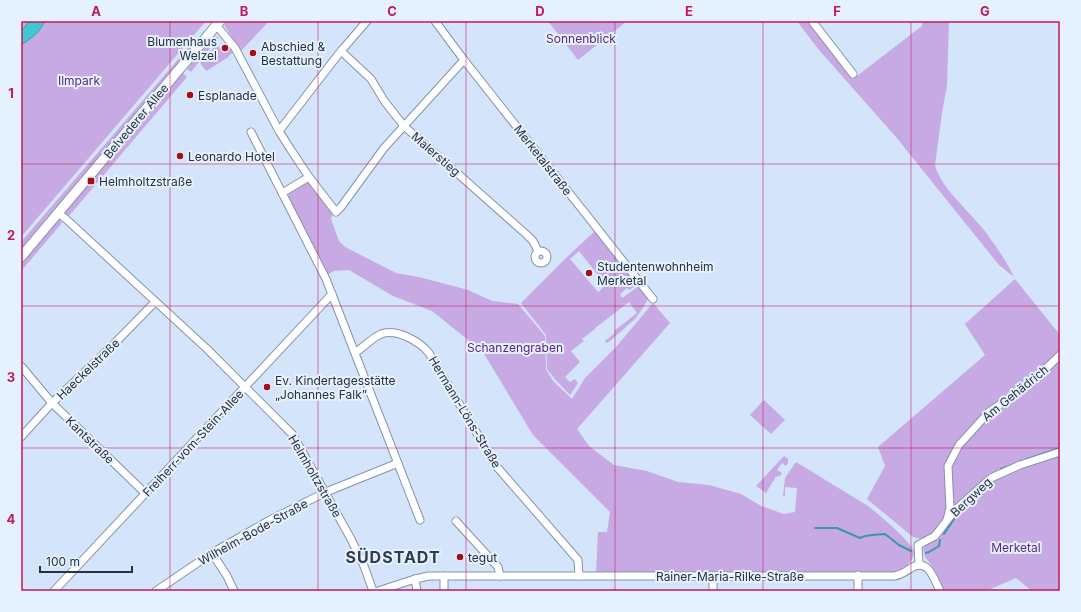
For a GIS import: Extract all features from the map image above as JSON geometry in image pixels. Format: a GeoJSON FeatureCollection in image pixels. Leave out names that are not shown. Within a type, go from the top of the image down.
{"type":"FeatureCollection","features":[{"type":"Feature","properties":{"kind":"street"},"geometry":{"type":"LineString","coordinates":[[279,131],[341,51],[367,21]]}},
{"type":"Feature","properties":{"kind":"street","name":"Merketalstraße"},"geometry":{"type":"LineString","coordinates":[[435,21],[464,60],[653,299]]}},
{"type":"Feature","properties":{"kind":"street"},"geometry":{"type":"LineString","coordinates":[[812,21],[853,74]]}},
{"type":"Feature","properties":{"kind":"street"},"geometry":{"type":"LineString","coordinates":[[218,23],[235,48],[279,131],[309,177],[336,212],[376,158],[464,60]]}},
{"type":"Feature","properties":{"kind":"street","name":"Belvederer Allee"},"geometry":{"type":"LineString","coordinates":[[21,257],[218,23]]}},
{"type":"Feature","properties":{"kind":"street","name":"Malerstieg"},"geometry":{"type":"LineString","coordinates":[[341,51],[371,79],[385,102],[404,126],[527,235],[533,241],[538,252]]}},
{"type":"Feature","properties":{"kind":"street"},"geometry":{"type":"LineString","coordinates":[[251,132],[322,270],[356,352],[420,520]]}},
{"type":"Feature","properties":{"kind":"street"},"geometry":{"type":"LineString","coordinates":[[282,193],[309,177]]}},
{"type":"Feature","properties":{"kind":"street","name":"Helmholtzstraße"},"geometry":{"type":"LineString","coordinates":[[58,213],[206,348],[294,435],[326,492],[364,566],[373,591]]}},
{"type":"Feature","properties":{"kind":"street","name":"Freiherr-vom-Stein-Allee"},"geometry":{"type":"LineString","coordinates":[[54,591],[332,294]]}},
{"type":"Feature","properties":{"kind":"street","name":"Haeckelstraße"},"geometry":{"type":"LineString","coordinates":[[21,437],[52,403],[114,344],[155,302]]}},
{"type":"Feature","properties":{"kind":"street","name":"Hermann-Löns-Straße"},"geometry":{"type":"LineString","coordinates":[[356,352],[383,333],[408,337],[424,347],[430,353],[497,467],[578,560],[579,576]]}},
{"type":"Feature","properties":{"kind":"street","name":"Am Gehädrich"},"geometry":{"type":"LineString","coordinates":[[947,520],[950,508],[948,466],[962,442],[989,412],[1030,383],[1060,355]]}},
{"type":"Feature","properties":{"kind":"street","name":"Kantstraße"},"geometry":{"type":"LineString","coordinates":[[21,366],[52,403],[145,493]]}},
{"type":"Feature","properties":{"kind":"street","name":"Bergweg"},"geometry":{"type":"LineString","coordinates":[[919,565],[918,545],[935,536],[955,510],[995,475],[1060,452]]}},
{"type":"Feature","properties":{"kind":"street","name":"Wilhelm-Bode-Straße"},"geometry":{"type":"LineString","coordinates":[[156,591],[212,553],[326,492],[398,463]]}},
{"type":"Feature","properties":{"kind":"street"},"geometry":{"type":"LineString","coordinates":[[456,521],[498,567],[500,576]]}},
{"type":"Feature","properties":{"kind":"street"},"geometry":{"type":"LineString","coordinates":[[212,553],[227,576],[234,591]]}},
{"type":"Feature","properties":{"kind":"street"},"geometry":{"type":"LineString","coordinates":[[919,565],[925,566],[929,569],[940,591]]}},
{"type":"Feature","properties":{"kind":"street","name":"Rainer-Maria-Rilke-Straße"},"geometry":{"type":"LineString","coordinates":[[378,591],[429,576],[899,575],[919,565]]}},
{"type":"Feature","properties":{"kind":"street"},"geometry":{"type":"LineString","coordinates":[[858,575],[858,591]]}},
{"type":"Feature","properties":{"kind":"street"},"geometry":{"type":"LineString","coordinates":[[444,576],[444,591]]}},
{"type":"Feature","properties":{"kind":"street"},"geometry":{"type":"LineString","coordinates":[[713,576],[713,591]]}},
{"type":"Feature","properties":{"kind":"street"},"geometry":{"type":"LineString","coordinates":[[415,579],[417,591]]}},
{"type":"Feature","properties":{"kind":"green space","name":"Ilmpark"},"geometry":{"type":"Polygon","coordinates":[[[21,21],[206,21],[21,237],[21,21]]]}},
{"type":"Feature","properties":{"kind":"green space"},"geometry":{"type":"Polygon","coordinates":[[[227,21],[269,21],[241,51],[224,25],[227,21]]]}},
{"type":"Feature","properties":{"kind":"green space","name":"Sonnenblick"},"geometry":{"type":"Polygon","coordinates":[[[548,21],[627,21],[578,60],[548,21]]]}},
{"type":"Feature","properties":{"kind":"green space"},"geometry":{"type":"Polygon","coordinates":[[[797,21],[808,21],[853,79],[922,26],[922,21],[949,21],[947,85],[935,165],[943,182],[984,230],[1004,259],[1014,277],[999,265],[896,137],[819,50],[797,21]]]}},
{"type":"Feature","properties":{"kind":"green space"},"geometry":{"type":"Polygon","coordinates":[[[214,37],[219,37],[191,72],[187,69],[214,37]]]}},
{"type":"Feature","properties":{"kind":"green space"},"geometry":{"type":"Polygon","coordinates":[[[195,41],[196,43],[21,250],[21,242],[195,41]]]}},
{"type":"Feature","properties":{"kind":"green space"},"geometry":{"type":"Polygon","coordinates":[[[218,43],[218,46],[225,53],[230,48],[234,51],[227,58],[206,71],[200,63],[218,43]]]}},
{"type":"Feature","properties":{"kind":"green space"},"geometry":{"type":"Polygon","coordinates":[[[183,73],[187,77],[68,217],[64,213],[183,73]]]}},
{"type":"Feature","properties":{"kind":"green space","name":"Schanzengraben"},"geometry":{"type":"Polygon","coordinates":[[[310,182],[333,212],[331,219],[339,241],[345,247],[396,273],[419,277],[468,290],[492,301],[518,304],[545,336],[546,369],[553,381],[572,399],[585,378],[616,347],[653,303],[670,323],[577,429],[589,446],[614,465],[647,471],[678,482],[709,485],[741,494],[761,506],[784,514],[795,512],[797,488],[785,487],[785,496],[783,496],[785,478],[796,462],[868,506],[878,514],[908,542],[914,552],[911,561],[899,572],[596,573],[598,532],[607,532],[610,512],[533,435],[483,352],[432,311],[393,296],[349,270],[334,271],[327,275],[288,200],[289,194],[310,182]]]}},
{"type":"Feature","properties":{"kind":"green space"},"geometry":{"type":"Polygon","coordinates":[[[59,219],[62,223],[21,271],[21,264],[59,219]]]}},
{"type":"Feature","properties":{"kind":"green space"},"geometry":{"type":"Polygon","coordinates":[[[596,230],[638,284],[629,290],[627,288],[620,294],[622,298],[639,286],[649,298],[636,318],[610,341],[606,343],[605,341],[615,333],[614,331],[637,313],[629,302],[595,328],[582,339],[584,341],[571,351],[580,362],[565,377],[570,382],[575,379],[578,383],[570,395],[547,369],[546,335],[521,303],[596,230]],[[579,251],[570,259],[598,292],[606,285],[579,251]]]}},
{"type":"Feature","properties":{"kind":"green space","name":"Merketal"},"geometry":{"type":"Polygon","coordinates":[[[1015,279],[1060,335],[1060,591],[1032,591],[1016,578],[986,591],[945,591],[934,569],[925,557],[923,549],[927,544],[924,540],[913,537],[867,499],[885,466],[878,447],[985,355],[965,324],[1015,279]]]}},
{"type":"Feature","properties":{"kind":"green space"},"geometry":{"type":"Polygon","coordinates":[[[764,400],[785,420],[771,434],[750,415],[764,400]]]}},
{"type":"Feature","properties":{"kind":"green space"},"geometry":{"type":"Polygon","coordinates":[[[784,456],[788,459],[788,463],[786,466],[782,463],[777,470],[782,473],[780,476],[775,477],[766,493],[756,486],[784,456]]]}},
{"type":"Feature","properties":{"kind":"water"},"geometry":{"type":"Polygon","coordinates":[[[29,21],[45,21],[35,35],[21,45],[21,30],[29,21]]]}},
{"type":"Feature","properties":{"kind":"waterway"},"geometry":{"type":"LineString","coordinates":[[1027,459],[1060,448]]}},
{"type":"Feature","properties":{"kind":"waterway"},"geometry":{"type":"LineString","coordinates":[[1001,469],[1012,465]]}},
{"type":"Feature","properties":{"kind":"waterway"},"geometry":{"type":"LineString","coordinates":[[944,534],[954,519]]}},
{"type":"Feature","properties":{"kind":"waterway"},"geometry":{"type":"LineString","coordinates":[[815,528],[837,528],[860,538],[869,535],[885,534],[899,545],[911,551]]}},
{"type":"Feature","properties":{"kind":"waterway"},"geometry":{"type":"LineString","coordinates":[[926,553],[939,546],[940,540]]}},
{"type":"Feature","properties":{"kind":"place","name":"Blumenhaus Welzel"},"geometry":{"type":"Point","coordinates":[225,48]}},
{"type":"Feature","properties":{"kind":"place","name":"Abschied & Bestattung"},"geometry":{"type":"Point","coordinates":[253,53]}},
{"type":"Feature","properties":{"kind":"place","name":"Esplanade"},"geometry":{"type":"Point","coordinates":[190,95]}},
{"type":"Feature","properties":{"kind":"place","name":"Leonardo Hotel"},"geometry":{"type":"Point","coordinates":[180,156]}},
{"type":"Feature","properties":{"kind":"place","name":"Helmholtzstraße"},"geometry":{"type":"Point","coordinates":[91,181]}},
{"type":"Feature","properties":{"kind":"place","name":"Studentenwohnheim Merketal"},"geometry":{"type":"Point","coordinates":[589,273]}},
{"type":"Feature","properties":{"kind":"place","name":"Ev. Kindertagesstätte „Johannes Falk”"},"geometry":{"type":"Point","coordinates":[267,387]}},
{"type":"Feature","properties":{"kind":"place","name":"tegut"},"geometry":{"type":"Point","coordinates":[460,557]}},
{"type":"Feature","properties":{"kind":"district","name":"SÜDSTADT"},"geometry":{"type":"Point","coordinates":[393,557]}}]}
